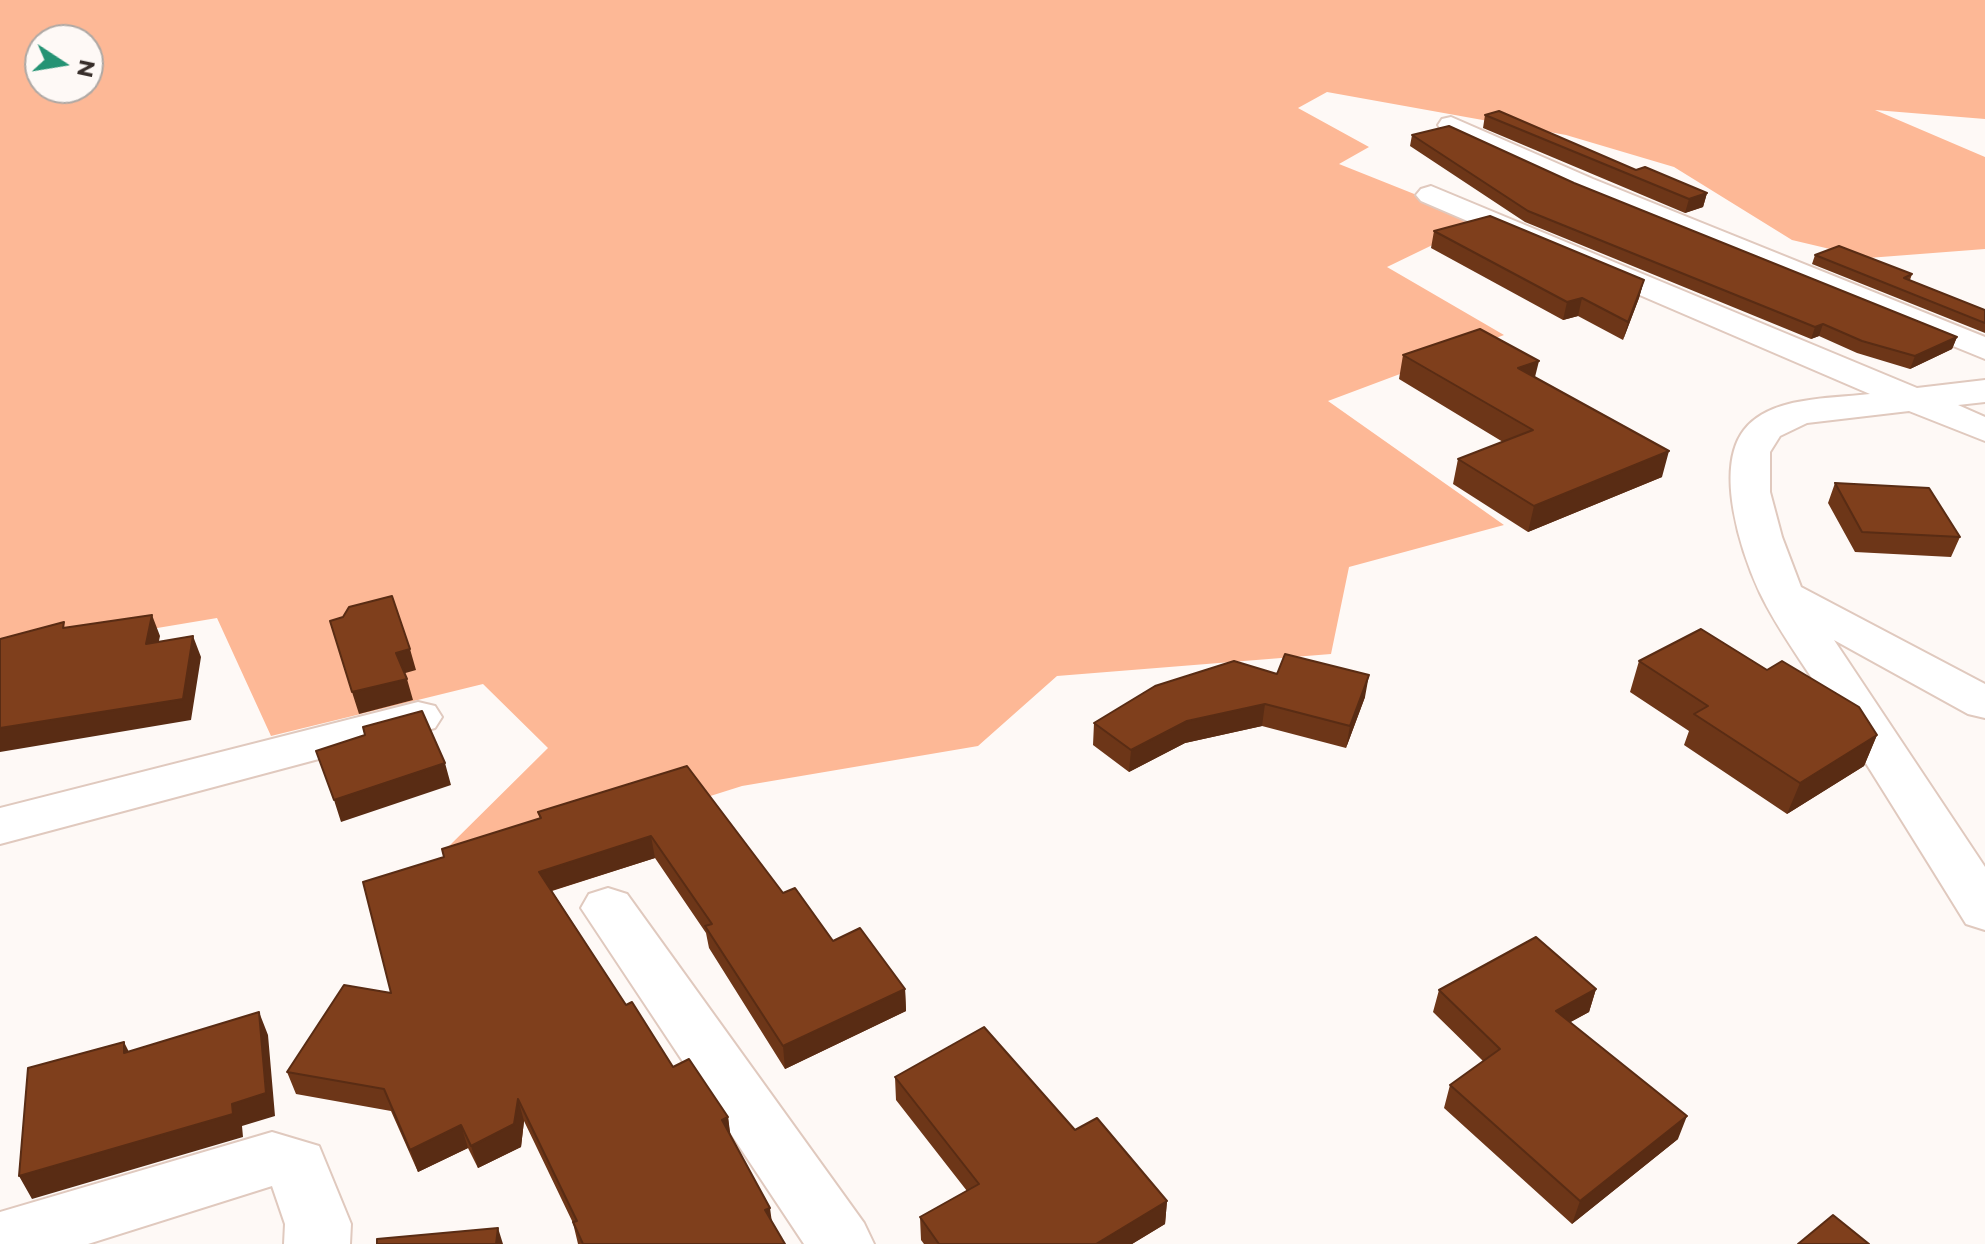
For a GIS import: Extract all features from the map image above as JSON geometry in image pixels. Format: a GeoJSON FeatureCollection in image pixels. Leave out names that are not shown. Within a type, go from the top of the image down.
{"type":"FeatureCollection","features":[{"type":"Feature","properties":{"kind":"street"},"geometry":{"type":"LineString","coordinates":[[1451,125],[1583,185],[1985,349]]}},
{"type":"Feature","properties":{"kind":"street"},"geometry":{"type":"LineString","coordinates":[[1431,195],[1985,430]]}},
{"type":"Feature","properties":{"kind":"street"},"geometry":{"type":"LineString","coordinates":[[1985,391],[1802,413],[1777,421],[1757,438],[1750,457],[1751,495],[1761,538],[1782,594],[1985,910]]}},
{"type":"Feature","properties":{"kind":"street"},"geometry":{"type":"LineString","coordinates":[[1782,594],[1985,703]]}},
{"type":"Feature","properties":{"kind":"street"},"geometry":{"type":"LineString","coordinates":[[0,826],[418,717]]}},
{"type":"Feature","properties":{"kind":"street"},"geometry":{"type":"LineString","coordinates":[[608,908],[841,1244]]}},
{"type":"Feature","properties":{"kind":"street"},"geometry":{"type":"LineString","coordinates":[[0,1242],[272,1159],[297,1165],[318,1224],[317,1244]]}},
{"type":"Feature","properties":{"kind":"shaded area"},"geometry":{"type":"Polygon","coordinates":[[[0,0],[1985,0],[1985,119],[1875,110],[1985,157],[1985,249],[1868,258],[1792,240],[1674,167],[1566,135],[1327,92],[1298,108],[1369,147],[1339,164],[1482,221],[1387,267],[1504,335],[1328,401],[1504,525],[1349,567],[1331,654],[1057,676],[978,746],[742,786],[533,852],[443,852],[548,748],[483,684],[271,736],[217,618],[20,651],[0,649],[0,0]]]}},
{"type":"Feature","properties":{"kind":"building"},"geometry":{"type":"Polygon","coordinates":[[[1499,111],[1636,170],[1645,167],[1707,193],[1689,199],[1485,115],[1499,111]]]}},
{"type":"Feature","properties":{"kind":"building"},"geometry":{"type":"Polygon","coordinates":[[[1449,126],[1574,183],[1957,337],[1915,356],[1862,341],[1823,324],[1815,327],[1528,211],[1412,135],[1449,126]]]}},
{"type":"Feature","properties":{"kind":"building"},"geometry":{"type":"Polygon","coordinates":[[[1490,216],[1644,280],[1628,322],[1582,298],[1567,302],[1434,231],[1490,216]]]}},
{"type":"Feature","properties":{"kind":"building"},"geometry":{"type":"Polygon","coordinates":[[[1839,246],[1912,274],[1904,278],[1985,310],[1985,323],[1815,255],[1839,246]]]}},
{"type":"Feature","properties":{"kind":"building"},"geometry":{"type":"Polygon","coordinates":[[[1480,329],[1539,361],[1518,368],[1669,451],[1534,506],[1458,459],[1533,430],[1403,355],[1480,329]]]}},
{"type":"Feature","properties":{"kind":"building"},"geometry":{"type":"Polygon","coordinates":[[[1835,483],[1929,488],[1960,537],[1862,532],[1835,483]]]}},
{"type":"Feature","properties":{"kind":"building"},"geometry":{"type":"Polygon","coordinates":[[[392,596],[410,649],[396,653],[407,679],[352,692],[330,621],[343,617],[349,607],[392,596]]]}},
{"type":"Feature","properties":{"kind":"building"},"geometry":{"type":"Polygon","coordinates":[[[152,615],[146,644],[193,636],[183,699],[0,728],[0,639],[64,622],[63,628],[152,615]]]}},
{"type":"Feature","properties":{"kind":"building"},"geometry":{"type":"Polygon","coordinates":[[[1701,629],[1767,670],[1782,661],[1859,707],[1877,735],[1800,783],[1694,714],[1708,706],[1639,661],[1701,629]]]}},
{"type":"Feature","properties":{"kind":"building"},"geometry":{"type":"Polygon","coordinates":[[[1285,654],[1369,675],[1350,726],[1265,704],[1187,721],[1131,750],[1094,723],[1155,686],[1234,661],[1277,674],[1285,654]]]}},
{"type":"Feature","properties":{"kind":"building"},"geometry":{"type":"Polygon","coordinates":[[[422,711],[445,763],[334,800],[316,751],[365,735],[363,727],[422,711]]]}},
{"type":"Feature","properties":{"kind":"building"},"geometry":{"type":"Polygon","coordinates":[[[687,766],[783,893],[795,888],[833,941],[860,928],[905,989],[783,1046],[705,926],[712,924],[651,836],[539,872],[626,1005],[632,1002],[673,1067],[689,1059],[728,1117],[722,1120],[770,1208],[765,1210],[785,1244],[583,1244],[573,1222],[577,1221],[518,1099],[514,1124],[471,1146],[461,1125],[410,1150],[384,1089],[287,1072],[344,985],[391,993],[363,882],[444,857],[442,849],[541,818],[538,812],[687,766]]]}},
{"type":"Feature","properties":{"kind":"building"},"geometry":{"type":"Polygon","coordinates":[[[1536,937],[1596,989],[1556,1011],[1687,1116],[1580,1201],[1450,1085],[1500,1049],[1439,990],[1536,937]]]}},
{"type":"Feature","properties":{"kind":"building"},"geometry":{"type":"Polygon","coordinates":[[[259,1012],[266,1093],[232,1104],[233,1114],[19,1176],[28,1068],[124,1042],[124,1053],[259,1012]]]}},
{"type":"Feature","properties":{"kind":"building"},"geometry":{"type":"Polygon","coordinates":[[[984,1027],[1075,1130],[1097,1118],[1167,1201],[1096,1244],[939,1244],[920,1217],[979,1184],[895,1077],[984,1027]]]}},
{"type":"Feature","properties":{"kind":"building"},"geometry":{"type":"Polygon","coordinates":[[[1833,1215],[1869,1244],[1798,1244],[1833,1215]]]}},
{"type":"Feature","properties":{"kind":"building"},"geometry":{"type":"Polygon","coordinates":[[[498,1228],[496,1244],[377,1244],[377,1239],[498,1228]]]}}]}
